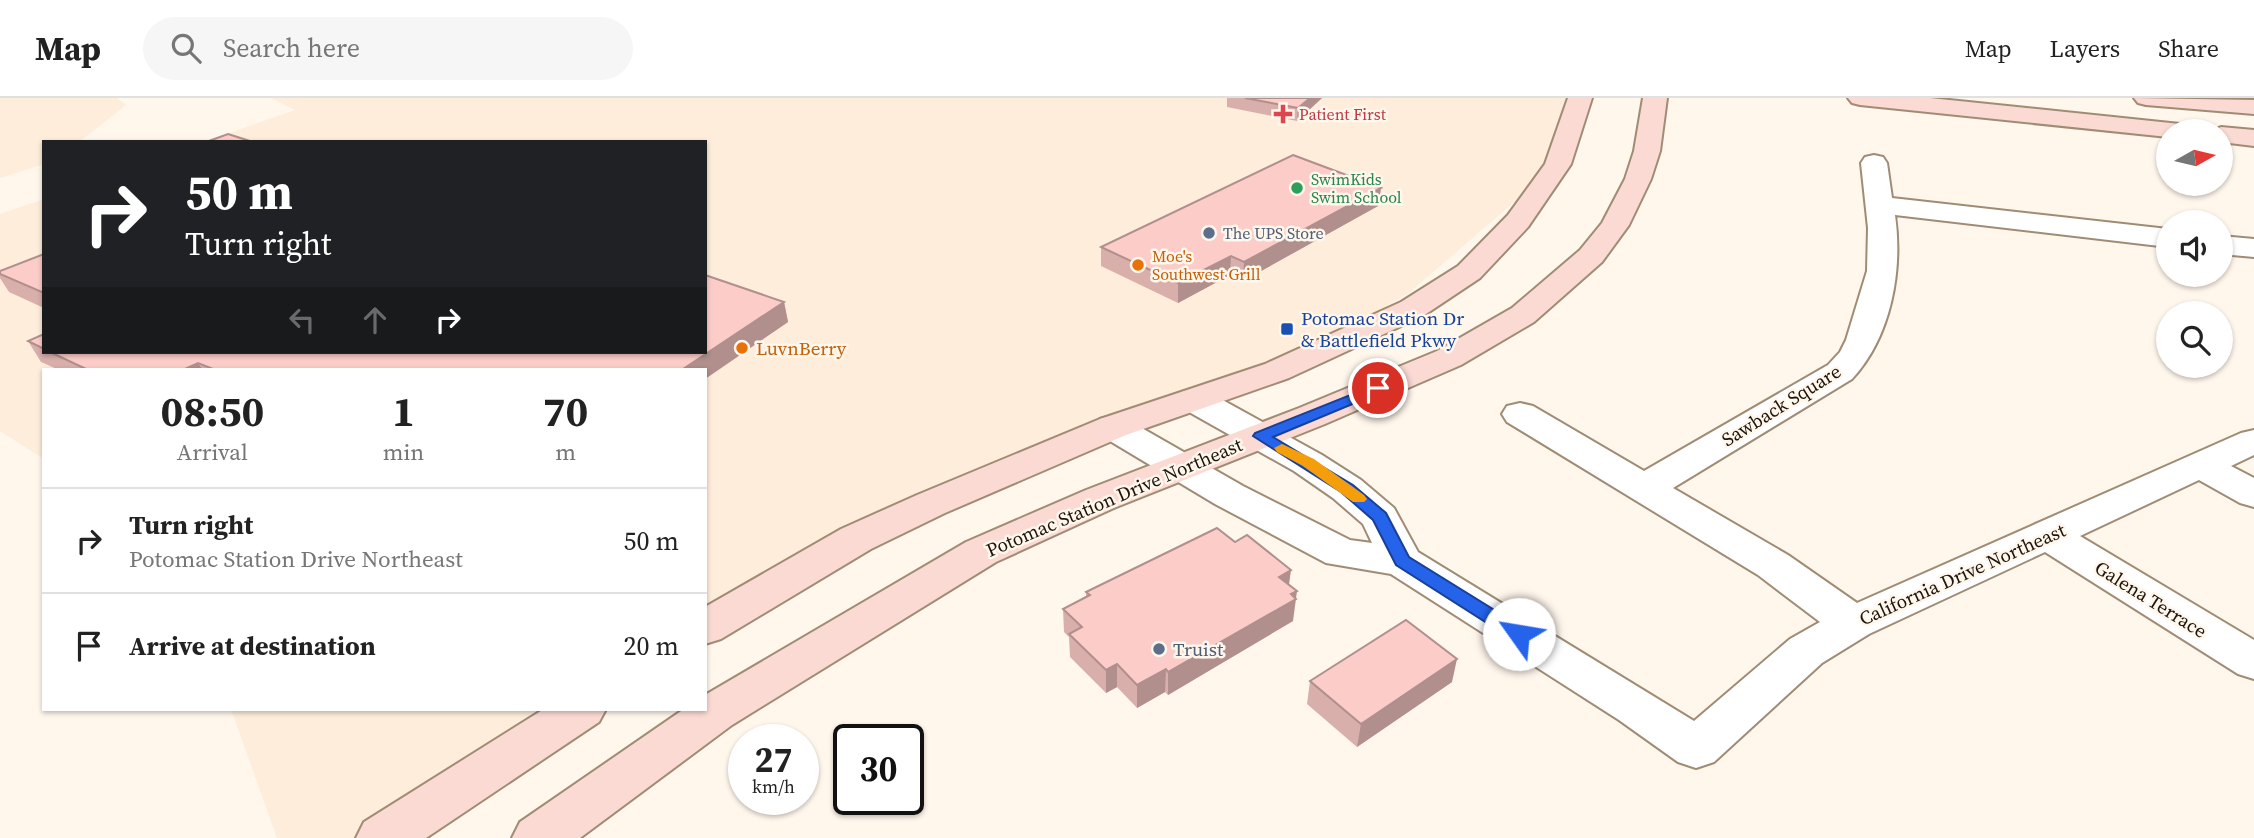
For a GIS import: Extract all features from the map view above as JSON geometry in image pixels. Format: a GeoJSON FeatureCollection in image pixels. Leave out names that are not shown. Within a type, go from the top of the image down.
{"type":"FeatureCollection","features":[{"type":"Feature","properties":{"kind":"street"},"geometry":{"type":"LineString","coordinates":[[707,627],[856,540],[1032,460],[1113,427],[1278,371],[1412,309],[1468,272],[1518,221],[1558,164],[1580,98]]}},
{"type":"Feature","properties":{"kind":"street","name":"Potomac Station Drive Northeast"},"geometry":{"type":"LineString","coordinates":[[539,838],[715,712],[981,552],[1100,499],[1449,358],[1523,315],[1560,286],[1591,256],[1615,225],[1628,201],[1647,151],[1655,98]]}},
{"type":"Feature","properties":{"kind":"street"},"geometry":{"type":"LineString","coordinates":[[1860,98],[2156,129]]}},
{"type":"Feature","properties":{"kind":"street"},"geometry":{"type":"LineString","coordinates":[[2146,98],[2254,107]]}},
{"type":"Feature","properties":{"kind":"street"},"geometry":{"type":"LineString","coordinates":[[2233,136],[2254,138]]}},
{"type":"Feature","properties":{"kind":"street","name":"Sawback Square"},"geometry":{"type":"LineString","coordinates":[[1644,488],[1840,372],[1856,356],[1882,271],[1880,205],[1874,163]]}},
{"type":"Feature","properties":{"kind":"street"},"geometry":{"type":"LineString","coordinates":[[1880,205],[2156,237]]}},
{"type":"Feature","properties":{"kind":"street"},"geometry":{"type":"LineString","coordinates":[[2233,245],[2254,248]]}},
{"type":"Feature","properties":{"kind":"street"},"geometry":{"type":"LineString","coordinates":[[1195,400],[1347,488],[1380,517],[1402,561]]}},
{"type":"Feature","properties":{"kind":"street"},"geometry":{"type":"LineString","coordinates":[[1520,414],[1773,565],[1853,623]]}},
{"type":"Feature","properties":{"kind":"street"},"geometry":{"type":"LineString","coordinates":[[1113,427],[1181,467],[1341,553],[1402,561]]}},
{"type":"Feature","properties":{"kind":"street","name":"California Drive Northeast"},"geometry":{"type":"LineString","coordinates":[[1402,561],[1636,707],[1696,748],[1805,651],[1853,623],[2254,441]]}},
{"type":"Feature","properties":{"kind":"street"},"geometry":{"type":"LineString","coordinates":[[2202,466],[2254,494]]}},
{"type":"Feature","properties":{"kind":"street","name":"Galena Terrace"},"geometry":{"type":"LineString","coordinates":[[2049,536],[2254,662]]}},
{"type":"Feature","properties":{"kind":"street"},"geometry":{"type":"LineString","coordinates":[[383,838],[579,711]]}},
{"type":"Feature","properties":{"kind":"shaded area"},"geometry":{"type":"Polygon","coordinates":[[[0,98],[117,98],[126,105],[82,140],[42,140],[42,165],[0,178],[0,98]]]}},
{"type":"Feature","properties":{"kind":"shaded area"},"geometry":{"type":"Polygon","coordinates":[[[271,98],[1580,98],[1558,164],[1410,292],[1277,371],[1113,427],[707,627],[707,368],[42,368],[42,458],[0,431],[0,214],[42,200],[42,354],[707,354],[707,140],[211,140],[295,110],[271,98]]]}},
{"type":"Feature","properties":{"kind":"shaded area"},"geometry":{"type":"Polygon","coordinates":[[[232,711],[578,711],[382,838],[277,838],[232,711]]]}},
{"type":"Feature","properties":{"kind":"building"},"geometry":{"type":"Polygon","coordinates":[[[1245,98],[1310,98],[1298,108],[1245,98]]]}},
{"type":"Feature","properties":{"kind":"building"},"geometry":{"type":"Polygon","coordinates":[[[228,134],[247,140],[212,140],[228,134]]]}},
{"type":"Feature","properties":{"kind":"building"},"geometry":{"type":"Polygon","coordinates":[[[1293,155],[1381,188],[1244,262],[1231,256],[1178,283],[1101,247],[1293,155]]]}},
{"type":"Feature","properties":{"kind":"building"},"geometry":{"type":"Polygon","coordinates":[[[42,255],[42,292],[0,274],[0,271],[42,255]]]}},
{"type":"Feature","properties":{"kind":"building"},"geometry":{"type":"Polygon","coordinates":[[[707,276],[784,302],[707,353],[707,276]]]}},
{"type":"Feature","properties":{"kind":"building"},"geometry":{"type":"Polygon","coordinates":[[[42,335],[42,348],[28,341],[42,335]]]}},
{"type":"Feature","properties":{"kind":"building"},"geometry":{"type":"Polygon","coordinates":[[[54,354],[706,354],[685,368],[210,368],[198,363],[187,368],[84,368],[54,354]]]}},
{"type":"Feature","properties":{"kind":"building"},"geometry":{"type":"Polygon","coordinates":[[[1217,528],[1235,542],[1247,535],[1291,570],[1279,577],[1297,591],[1291,594],[1296,599],[1168,672],[1166,669],[1137,685],[1117,664],[1106,670],[1069,634],[1082,627],[1063,609],[1090,595],[1086,592],[1217,528]]]}},
{"type":"Feature","properties":{"kind":"building"},"geometry":{"type":"Polygon","coordinates":[[[1406,620],[1457,659],[1361,724],[1310,681],[1406,620]]]}},
{"type":"Feature","properties":{"kind":"slow traffic"},"geometry":{"type":"LineString","coordinates":[[1282,448],[1347,488],[1359,499]]}},
{"type":"Feature","properties":{"kind":"place","name":"Patient First"},"geometry":{"type":"Point","coordinates":[1283,114]}},
{"type":"Feature","properties":{"kind":"place","name":"SwimKids Swim School"},"geometry":{"type":"Point","coordinates":[1297,188]}},
{"type":"Feature","properties":{"kind":"place","name":"The UPS Store"},"geometry":{"type":"Point","coordinates":[1209,233]}},
{"type":"Feature","properties":{"kind":"place","name":"Moe's Southwest Grill"},"geometry":{"type":"Point","coordinates":[1138,265]}},
{"type":"Feature","properties":{"kind":"place","name":"Potomac Station Dr & Battlefield Pkwy"},"geometry":{"type":"Point","coordinates":[1287,329]}},
{"type":"Feature","properties":{"kind":"place","name":"LuvnBerry"},"geometry":{"type":"Point","coordinates":[742,348]}},
{"type":"Feature","properties":{"kind":"place","name":"Truist"},"geometry":{"type":"Point","coordinates":[1159,649]}},
{"type":"Feature","properties":{"kind":"route"},"geometry":{"type":"LineString","coordinates":[[1378,388],[1261,436],[1347,488],[1380,517],[1402,561],[1519,634]]}}]}
